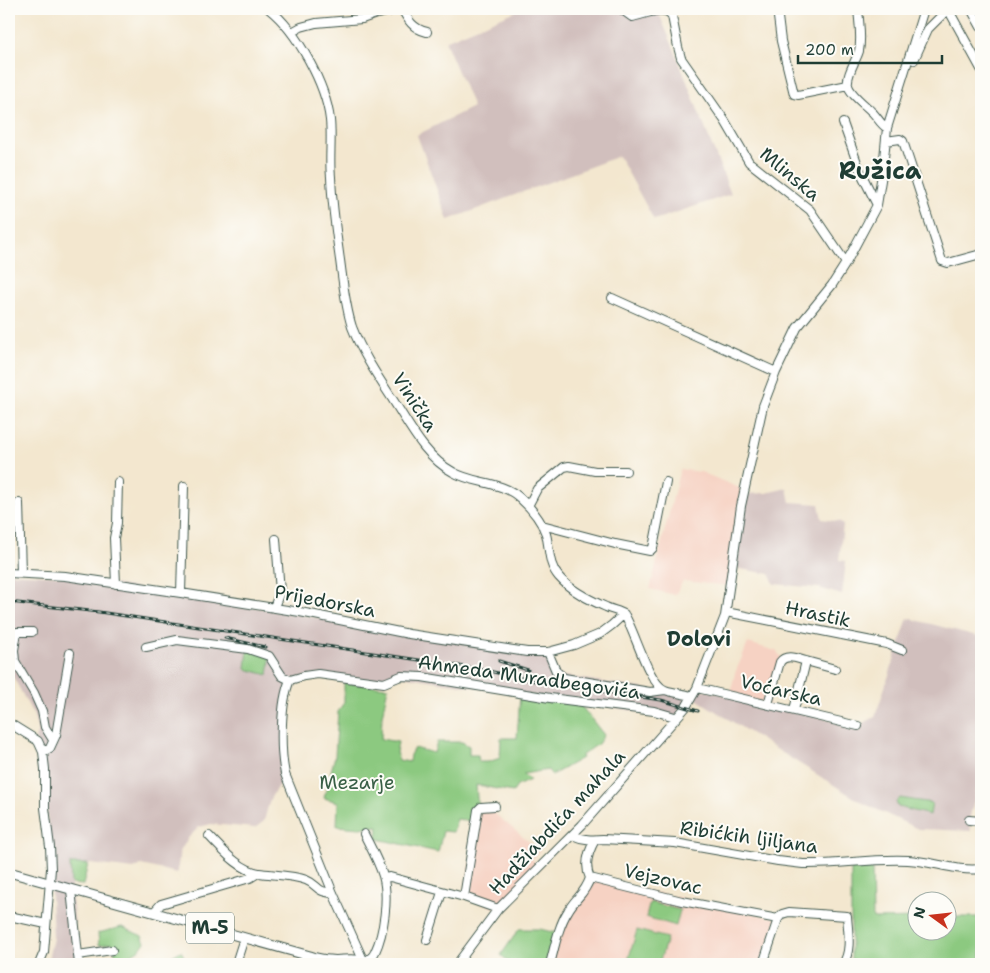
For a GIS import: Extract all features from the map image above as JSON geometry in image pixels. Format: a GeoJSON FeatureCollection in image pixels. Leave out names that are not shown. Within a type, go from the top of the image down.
{"type":"FeatureCollection","features":[{"type":"Feature","properties":{"kind":"main road","name":"M-5"},"geometry":{"type":"LineString","coordinates":[[9,872],[321,959],[354,959],[365,963]]}},
{"type":"Feature","properties":{"kind":"street","name":"Vinička"},"geometry":{"type":"LineString","coordinates":[[269,9],[292,32],[312,69],[329,112],[331,136],[330,177],[336,236],[347,308],[358,342],[383,385],[420,442],[433,457],[460,476],[511,491],[528,506],[542,524],[553,569],[558,577],[584,597],[624,614]]}},
{"type":"Feature","properties":{"kind":"street"},"geometry":{"type":"LineString","coordinates":[[292,32],[301,27],[316,23],[362,19],[402,9],[411,24],[417,29],[426,32]]}},
{"type":"Feature","properties":{"kind":"street","name":"Mlinska"},"geometry":{"type":"LineString","coordinates":[[621,9],[632,17],[665,10],[670,12],[682,58],[725,121],[749,162],[810,210],[846,263]]}},
{"type":"Feature","properties":{"kind":"street"},"geometry":{"type":"LineString","coordinates":[[777,9],[781,41],[794,94],[798,95],[848,85]]}},
{"type":"Feature","properties":{"kind":"street"},"geometry":{"type":"LineString","coordinates":[[858,9],[861,38],[848,85],[857,98],[887,128]]}},
{"type":"Feature","properties":{"kind":"street"},"geometry":{"type":"LineString","coordinates":[[901,86],[905,82],[928,29],[948,9],[981,68]]}},
{"type":"Feature","properties":{"kind":"street"},"geometry":{"type":"LineString","coordinates":[[971,9],[981,27]]}},
{"type":"Feature","properties":{"kind":"street"},"geometry":{"type":"LineString","coordinates":[[923,12],[928,29]]}},
{"type":"Feature","properties":{"kind":"street"},"geometry":{"type":"LineString","coordinates":[[901,86],[923,12]]}},
{"type":"Feature","properties":{"kind":"street","name":"Hadžiabdića mahala"},"geometry":{"type":"LineString","coordinates":[[457,964],[498,909],[572,835],[686,706],[697,688],[726,612],[738,525],[763,406],[776,372],[797,328],[832,285],[846,263],[876,205],[880,192],[887,128],[901,86]]}},
{"type":"Feature","properties":{"kind":"street"},"geometry":{"type":"LineString","coordinates":[[843,123],[860,171],[876,205]]}},
{"type":"Feature","properties":{"kind":"street"},"geometry":{"type":"LineString","coordinates":[[886,142],[900,139],[903,141],[942,261],[948,263],[981,254]]}},
{"type":"Feature","properties":{"kind":"street"},"geometry":{"type":"LineString","coordinates":[[612,298],[776,372]]}},
{"type":"Feature","properties":{"kind":"street"},"geometry":{"type":"LineString","coordinates":[[528,506],[537,489],[564,467],[569,466],[595,472],[626,471]]}},
{"type":"Feature","properties":{"kind":"street"},"geometry":{"type":"LineString","coordinates":[[116,584],[114,538],[117,523],[118,482]]}},
{"type":"Feature","properties":{"kind":"street"},"geometry":{"type":"LineString","coordinates":[[542,524],[615,544],[650,551],[653,548],[666,482]]}},
{"type":"Feature","properties":{"kind":"street"},"geometry":{"type":"LineString","coordinates":[[181,593],[184,486]]}},
{"type":"Feature","properties":{"kind":"street"},"geometry":{"type":"LineString","coordinates":[[20,503],[21,573]]}},
{"type":"Feature","properties":{"kind":"street"},"geometry":{"type":"LineString","coordinates":[[274,607],[280,592],[276,539]]}},
{"type":"Feature","properties":{"kind":"street","name":"Prijedorska"},"geometry":{"type":"LineString","coordinates":[[9,573],[65,576],[274,607],[409,634],[490,648],[527,652],[548,652],[565,648],[600,634],[624,614]]}},
{"type":"Feature","properties":{"kind":"street","name":"Hrastik"},"geometry":{"type":"LineString","coordinates":[[726,612],[887,644],[902,650]]}},
{"type":"Feature","properties":{"kind":"street"},"geometry":{"type":"LineString","coordinates":[[624,614],[652,676],[665,690]]}},
{"type":"Feature","properties":{"kind":"street"},"geometry":{"type":"LineString","coordinates":[[32,632],[18,632],[13,656],[34,693],[43,714],[45,727],[53,740]]}},
{"type":"Feature","properties":{"kind":"street"},"geometry":{"type":"LineString","coordinates":[[146,647],[178,640],[248,649],[269,656],[282,676],[290,680],[285,701],[282,736],[284,774],[333,893],[365,963],[375,953],[386,907],[384,878],[364,834]]}},
{"type":"Feature","properties":{"kind":"street"},"geometry":{"type":"LineString","coordinates":[[548,652],[556,671],[564,678],[650,692],[665,690],[692,696]]}},
{"type":"Feature","properties":{"kind":"street"},"geometry":{"type":"LineString","coordinates":[[43,752],[50,748],[56,736],[70,653]]}},
{"type":"Feature","properties":{"kind":"street"},"geometry":{"type":"LineString","coordinates":[[768,704],[782,658],[790,657],[835,669]]}},
{"type":"Feature","properties":{"kind":"street"},"geometry":{"type":"LineString","coordinates":[[794,710],[806,661]]}},
{"type":"Feature","properties":{"kind":"street","name":"Ahmeda Muradbegovića"},"geometry":{"type":"LineString","coordinates":[[290,680],[318,674],[384,683],[401,676],[422,677],[550,698],[654,711],[675,717]]}},
{"type":"Feature","properties":{"kind":"street","name":"Voćarska"},"geometry":{"type":"LineString","coordinates":[[697,688],[858,726]]}},
{"type":"Feature","properties":{"kind":"street"},"geometry":{"type":"LineString","coordinates":[[9,723],[38,741],[43,752],[45,769],[44,808],[53,885],[46,924],[44,952],[40,964]]}},
{"type":"Feature","properties":{"kind":"street"},"geometry":{"type":"LineString","coordinates":[[464,897],[478,810],[481,807],[495,806]]}},
{"type":"Feature","properties":{"kind":"street"},"geometry":{"type":"LineString","coordinates":[[969,820],[981,820]]}},
{"type":"Feature","properties":{"kind":"street","name":"Ribićkih ljiljana"},"geometry":{"type":"LineString","coordinates":[[572,835],[595,840],[658,841],[802,864],[895,859],[981,869]]}},
{"type":"Feature","properties":{"kind":"street"},"geometry":{"type":"LineString","coordinates":[[208,836],[249,870],[306,880],[322,892],[333,893]]}},
{"type":"Feature","properties":{"kind":"street"},"geometry":{"type":"LineString","coordinates":[[550,964],[562,922],[576,900],[584,893],[590,878],[587,866],[595,840]]}},
{"type":"Feature","properties":{"kind":"street"},"geometry":{"type":"LineString","coordinates":[[154,912],[161,904],[250,878],[258,873]]}},
{"type":"Feature","properties":{"kind":"street"},"geometry":{"type":"LineString","coordinates":[[384,878],[390,877],[464,897],[498,909]]}},
{"type":"Feature","properties":{"kind":"street","name":"Vejzovac"},"geometry":{"type":"LineString","coordinates":[[590,878],[682,901],[778,919]]}},
{"type":"Feature","properties":{"kind":"street"},"geometry":{"type":"LineString","coordinates":[[71,890],[79,964]]}},
{"type":"Feature","properties":{"kind":"street"},"geometry":{"type":"LineString","coordinates":[[427,940],[442,892]]}},
{"type":"Feature","properties":{"kind":"street"},"geometry":{"type":"LineString","coordinates":[[763,964],[778,919],[782,914],[789,912],[847,916],[848,957],[843,964]]}},
{"type":"Feature","properties":{"kind":"street"},"geometry":{"type":"LineString","coordinates":[[9,916],[46,924]]}},
{"type":"Feature","properties":{"kind":"street"},"geometry":{"type":"LineString","coordinates":[[234,964],[238,960],[244,938]]}},
{"type":"Feature","properties":{"kind":"street"},"geometry":{"type":"LineString","coordinates":[[78,955],[112,950]]}},
{"type":"Feature","properties":{"kind":"shaded area"},"geometry":{"type":"Polygon","coordinates":[[[521,9],[657,9],[731,194],[654,220],[619,156],[448,220],[417,135],[473,107],[445,41],[521,9]]]}},
{"type":"Feature","properties":{"kind":"shaded area"},"geometry":{"type":"Polygon","coordinates":[[[680,469],[701,472],[744,490],[730,586],[683,581],[675,595],[650,589],[680,469]]]}},
{"type":"Feature","properties":{"kind":"shaded area"},"geometry":{"type":"Polygon","coordinates":[[[787,488],[790,502],[819,504],[822,519],[841,522],[843,525],[839,560],[846,561],[842,595],[819,588],[774,584],[770,574],[735,568],[747,494],[766,493],[787,488]]]}},
{"type":"Feature","properties":{"kind":"shaded area"},"geometry":{"type":"Polygon","coordinates":[[[9,573],[65,576],[355,624],[548,652],[558,675],[692,696],[697,688],[858,726],[875,717],[908,618],[981,637],[981,673],[977,706],[981,708],[981,773],[969,820],[971,831],[918,829],[861,802],[693,697],[675,717],[401,676],[388,682],[318,674],[290,680],[285,701],[285,774],[270,799],[264,821],[255,828],[211,824],[199,827],[189,837],[180,851],[177,873],[141,865],[134,869],[91,864],[70,864],[79,964],[47,964],[53,938],[45,769],[35,738],[38,732],[34,716],[9,671],[9,573]]]}},
{"type":"Feature","properties":{"kind":"shaded area"},"geometry":{"type":"Polygon","coordinates":[[[748,643],[776,651],[782,658],[768,704],[730,695],[735,673],[748,643]]]}},
{"type":"Feature","properties":{"kind":"shaded area"},"geometry":{"type":"Polygon","coordinates":[[[489,806],[494,813],[540,851],[532,859],[539,867],[498,909],[464,897],[478,810],[489,806]]]}},
{"type":"Feature","properties":{"kind":"shaded area"},"geometry":{"type":"Polygon","coordinates":[[[590,878],[778,919],[763,964],[550,964],[562,922],[590,878]]]}},
{"type":"Feature","properties":{"kind":"green space"},"geometry":{"type":"Polygon","coordinates":[[[248,649],[271,653],[268,675],[246,669],[248,649]]]}},
{"type":"Feature","properties":{"kind":"green space","name":"Mezarje"},"geometry":{"type":"Polygon","coordinates":[[[344,683],[388,687],[382,716],[381,739],[398,742],[396,753],[399,760],[409,762],[414,748],[434,753],[437,742],[462,742],[469,746],[469,755],[478,755],[479,762],[488,762],[500,758],[501,738],[517,738],[520,694],[578,702],[604,735],[598,744],[581,756],[582,758],[552,775],[548,770],[523,774],[530,780],[517,786],[513,792],[476,785],[478,810],[476,822],[457,819],[453,832],[443,831],[438,852],[377,839],[378,826],[360,828],[337,826],[338,802],[324,798],[335,756],[338,712],[344,702],[344,683]]]}},
{"type":"Feature","properties":{"kind":"green space"},"geometry":{"type":"Polygon","coordinates":[[[900,798],[932,803],[930,815],[898,807],[896,802],[900,798]]]}},
{"type":"Feature","properties":{"kind":"green space"},"geometry":{"type":"Polygon","coordinates":[[[872,862],[873,919],[908,918],[908,940],[958,940],[958,917],[981,917],[981,963],[848,964],[851,960],[851,865],[872,862]]]}},
{"type":"Feature","properties":{"kind":"green space"},"geometry":{"type":"Polygon","coordinates":[[[70,864],[88,864],[83,885],[71,884],[70,864]]]}},
{"type":"Feature","properties":{"kind":"green space"},"geometry":{"type":"Polygon","coordinates":[[[650,902],[680,910],[676,926],[646,917],[650,902]]]}},
{"type":"Feature","properties":{"kind":"green space"},"geometry":{"type":"Polygon","coordinates":[[[122,927],[142,936],[145,942],[140,949],[121,961],[122,964],[117,964],[113,943],[99,945],[98,933],[122,927]]]}},
{"type":"Feature","properties":{"kind":"green space"},"geometry":{"type":"Polygon","coordinates":[[[519,929],[540,929],[560,934],[551,964],[511,964],[501,955],[519,929]]]}},
{"type":"Feature","properties":{"kind":"green space"},"geometry":{"type":"Polygon","coordinates":[[[637,930],[667,938],[659,964],[627,964],[637,930]]]}},
{"type":"Feature","properties":{"kind":"green space"},"geometry":{"type":"Polygon","coordinates":[[[181,951],[187,962],[184,964],[157,964],[181,951]]]}},
{"type":"Feature","properties":{"kind":"railway"},"geometry":{"type":"LineString","coordinates":[[9,602],[99,612],[479,669],[540,682],[661,700],[698,711]]}},
{"type":"Feature","properties":{"kind":"railway"},"geometry":{"type":"LineString","coordinates":[[225,638],[265,647]]}},
{"type":"Feature","properties":{"kind":"railway"},"geometry":{"type":"LineString","coordinates":[[499,661],[528,670]]}},
{"type":"Feature","properties":{"kind":"district","name":"Ružica"},"geometry":{"type":"Point","coordinates":[880,171]}},
{"type":"Feature","properties":{"kind":"district","name":"Dolovi"},"geometry":{"type":"Point","coordinates":[699,639]}}]}
